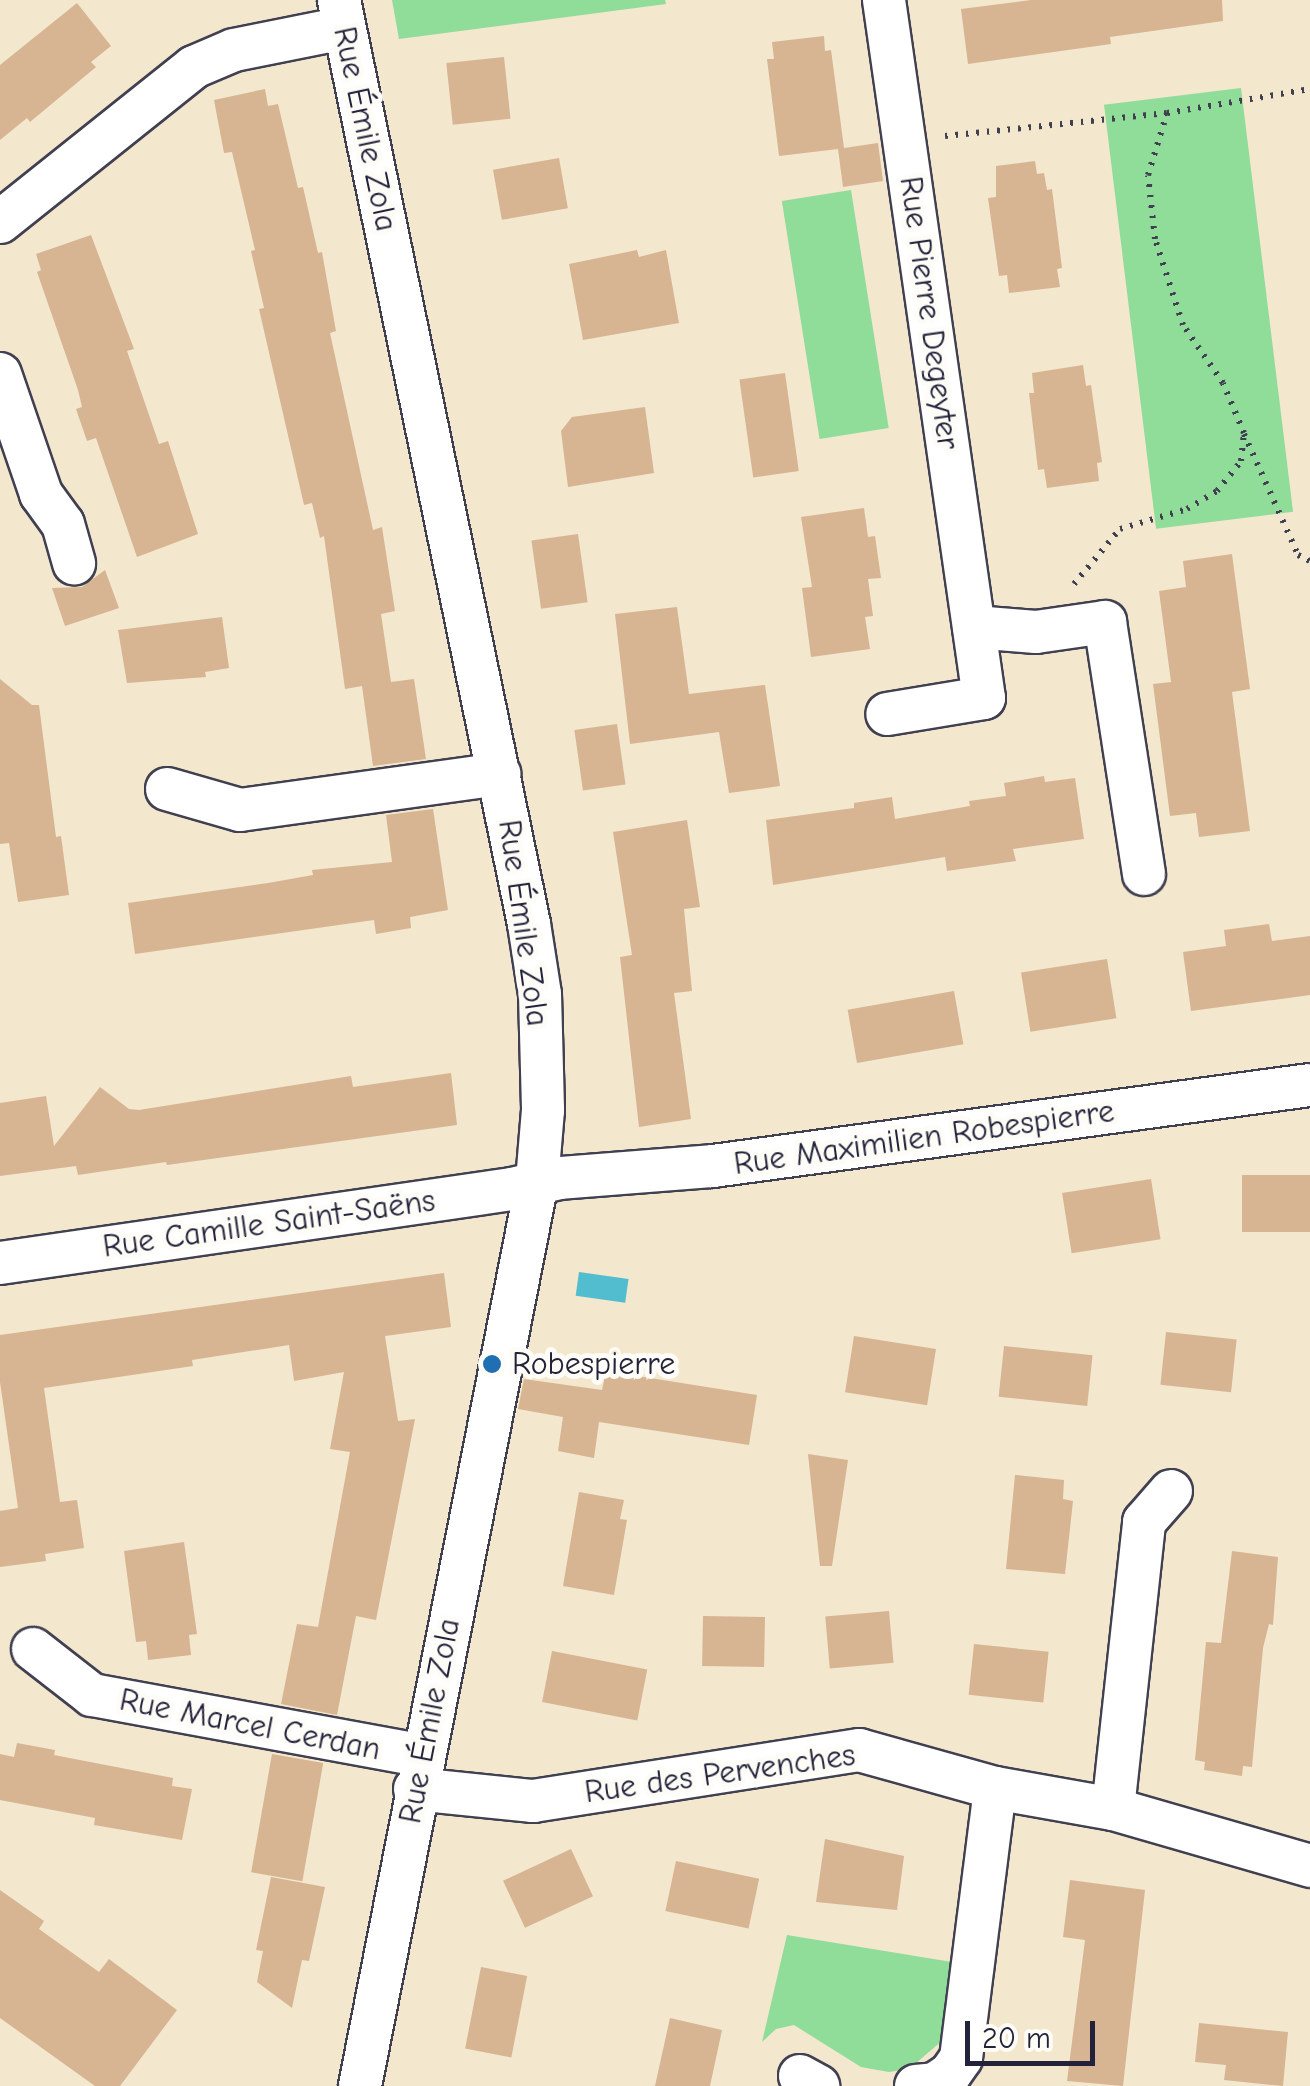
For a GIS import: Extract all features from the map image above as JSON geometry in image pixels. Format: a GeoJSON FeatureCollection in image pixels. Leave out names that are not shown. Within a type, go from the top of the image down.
{"type":"FeatureCollection","features":[{"type":"Feature","properties":{"kind":"street","name":"Rue Pierre Degeyter"},"geometry":{"type":"LineString","coordinates":[[884,0],[984,698],[887,714]]}},
{"type":"Feature","properties":{"kind":"street"},"geometry":{"type":"LineString","coordinates":[[0,222],[194,67],[341,14]]}},
{"type":"Feature","properties":{"kind":"street","name":"Rue Émile Zola"},"geometry":{"type":"LineString","coordinates":[[341,14],[500,774],[540,994],[543,1110],[537,1182],[360,2086]]}},
{"type":"Feature","properties":{"kind":"street"},"geometry":{"type":"LineString","coordinates":[[0,374],[40,494],[62,524],[74,563]]}},
{"type":"Feature","properties":{"kind":"street"},"geometry":{"type":"LineString","coordinates":[[974,627],[1036,632],[1104,622],[1144,874]]}},
{"type":"Feature","properties":{"kind":"street"},"geometry":{"type":"LineString","coordinates":[[168,789],[240,810],[500,774]]}},
{"type":"Feature","properties":{"kind":"street","name":"Rue Maximilien Robespierre"},"geometry":{"type":"LineString","coordinates":[[537,1182],[713,1166],[1310,1085]]}},
{"type":"Feature","properties":{"kind":"street","name":"Rue Camille Saint-Saëns"},"geometry":{"type":"LineString","coordinates":[[0,1263],[537,1182]]}},
{"type":"Feature","properties":{"kind":"street"},"geometry":{"type":"LineString","coordinates":[[1114,1809],[1144,1522],[1170,1491]]}},
{"type":"Feature","properties":{"kind":"street","name":"Rue Marcel Cerdan"},"geometry":{"type":"LineString","coordinates":[[33,1648],[92,1695],[419,1772]]}},
{"type":"Feature","properties":{"kind":"street","name":"Rue des Pervenches"},"geometry":{"type":"LineString","coordinates":[[419,1772],[533,1801],[859,1750],[995,1788],[1114,1809],[1310,1866]]}},
{"type":"Feature","properties":{"kind":"street"},"geometry":{"type":"LineString","coordinates":[[916,2086],[935,2084],[950,2074],[961,2058],[995,1788]]}},
{"type":"Feature","properties":{"kind":"path"},"geometry":{"type":"LineString","coordinates":[[904,140],[1167,112],[1310,89]]}},
{"type":"Feature","properties":{"kind":"path"},"geometry":{"type":"LineString","coordinates":[[1167,112],[1148,175],[1155,240],[1183,325],[1224,383],[1298,554],[1310,561]]}},
{"type":"Feature","properties":{"kind":"path"},"geometry":{"type":"LineString","coordinates":[[1036,632],[1120,529],[1186,508],[1217,491],[1240,461],[1244,432]]}},
{"type":"Feature","properties":{"kind":"green space"},"geometry":{"type":"Polygon","coordinates":[[[392,0],[665,0],[666,4],[399,39],[392,0]]]}},
{"type":"Feature","properties":{"kind":"green space"},"geometry":{"type":"Polygon","coordinates":[[[1241,88],[1293,512],[1156,529],[1104,105],[1241,88]]]}},
{"type":"Feature","properties":{"kind":"green space"},"geometry":{"type":"Polygon","coordinates":[[[851,190],[889,428],[820,439],[782,201],[851,190]]]}},
{"type":"Feature","properties":{"kind":"green space"},"geometry":{"type":"Polygon","coordinates":[[[787,1935],[952,1962],[943,2040],[909,2069],[889,2072],[861,2067],[794,2025],[776,2029],[762,2042],[787,1935]]]}},
{"type":"Feature","properties":{"kind":"water"},"geometry":{"type":"Polygon","coordinates":[[[579,1272],[629,1279],[625,1303],[576,1296],[579,1272]]]}},
{"type":"Feature","properties":{"kind":"building"},"geometry":{"type":"Polygon","coordinates":[[[1031,0],[1222,0],[1223,21],[1110,37],[1111,44],[968,64],[961,9],[1031,0]]]}},
{"type":"Feature","properties":{"kind":"building"},"geometry":{"type":"Polygon","coordinates":[[[77,3],[111,46],[91,62],[96,67],[30,122],[27,118],[0,140],[0,65],[77,3]]]}},
{"type":"Feature","properties":{"kind":"building"},"geometry":{"type":"Polygon","coordinates":[[[824,36],[825,51],[831,50],[844,148],[878,143],[883,181],[843,187],[838,149],[779,156],[767,59],[774,59],[772,42],[824,36]]]}},
{"type":"Feature","properties":{"kind":"building"},"geometry":{"type":"Polygon","coordinates":[[[504,57],[510,119],[453,125],[446,63],[504,57]]]}},
{"type":"Feature","properties":{"kind":"building"},"geometry":{"type":"Polygon","coordinates":[[[265,89],[268,106],[278,104],[298,188],[303,187],[318,253],[322,252],[336,331],[330,333],[373,530],[382,527],[395,611],[381,614],[391,682],[414,679],[426,759],[373,766],[362,686],[345,689],[324,536],[320,538],[312,503],[304,505],[259,309],[264,308],[251,251],[255,250],[232,152],[224,153],[214,100],[265,89]]]}},
{"type":"Feature","properties":{"kind":"building"},"geometry":{"type":"Polygon","coordinates":[[[559,158],[568,208],[502,220],[493,170],[559,158]]]}},
{"type":"Feature","properties":{"kind":"building"},"geometry":{"type":"Polygon","coordinates":[[[1035,161],[1037,174],[1044,173],[1047,190],[1052,189],[1062,268],[1057,269],[1060,287],[1009,293],[1007,275],[999,276],[988,198],[996,197],[996,166],[1035,161]]]}},
{"type":"Feature","properties":{"kind":"building"},"geometry":{"type":"Polygon","coordinates":[[[91,235],[134,349],[127,351],[159,444],[168,441],[198,534],[137,557],[96,438],[87,441],[76,409],[82,407],[78,390],[37,272],[41,270],[36,254],[91,235]]]}},
{"type":"Feature","properties":{"kind":"building"},"geometry":{"type":"Polygon","coordinates":[[[637,250],[639,257],[666,250],[679,323],[583,340],[569,264],[637,250]]]}},
{"type":"Feature","properties":{"kind":"building"},"geometry":{"type":"Polygon","coordinates":[[[1083,365],[1086,386],[1091,385],[1102,462],[1097,463],[1099,481],[1047,488],[1044,469],[1038,470],[1029,393],[1034,393],[1032,373],[1083,365]]]}},
{"type":"Feature","properties":{"kind":"building"},"geometry":{"type":"Polygon","coordinates":[[[785,373],[799,471],[753,477],[739,379],[785,373]]]}},
{"type":"Feature","properties":{"kind":"building"},"geometry":{"type":"Polygon","coordinates":[[[645,407],[654,473],[568,487],[561,431],[572,417],[645,407]]]}},
{"type":"Feature","properties":{"kind":"building"},"geometry":{"type":"Polygon","coordinates":[[[864,508],[868,537],[875,536],[881,578],[868,579],[873,616],[865,617],[870,649],[811,657],[802,588],[812,587],[801,517],[864,508]]]}},
{"type":"Feature","properties":{"kind":"building"},"geometry":{"type":"Polygon","coordinates":[[[578,534],[588,602],[541,609],[531,541],[578,534]]]}},
{"type":"Feature","properties":{"kind":"building"},"geometry":{"type":"Polygon","coordinates":[[[1232,554],[1250,689],[1232,692],[1250,831],[1199,837],[1196,813],[1170,816],[1153,684],[1171,682],[1159,591],[1186,587],[1183,561],[1232,554]]]}},
{"type":"Feature","properties":{"kind":"building"},"geometry":{"type":"Polygon","coordinates":[[[105,570],[119,608],[65,626],[52,588],[82,587],[105,570]]]}},
{"type":"Feature","properties":{"kind":"building"},"geometry":{"type":"Polygon","coordinates":[[[677,607],[689,694],[765,685],[780,786],[729,793],[719,732],[630,744],[615,614],[677,607]]]}},
{"type":"Feature","properties":{"kind":"building"},"geometry":{"type":"Polygon","coordinates":[[[222,617],[229,668],[205,672],[206,677],[127,683],[118,630],[222,617]]]}},
{"type":"Feature","properties":{"kind":"building"},"geometry":{"type":"Polygon","coordinates":[[[0,679],[32,705],[39,705],[56,837],[61,836],[69,895],[18,902],[9,843],[0,844],[0,679]]]}},
{"type":"Feature","properties":{"kind":"building"},"geometry":{"type":"Polygon","coordinates":[[[617,724],[625,784],[583,790],[574,730],[617,724]]]}},
{"type":"Feature","properties":{"kind":"building"},"geometry":{"type":"Polygon","coordinates":[[[1044,776],[1045,782],[1075,778],[1084,839],[1013,849],[1016,861],[947,871],[945,857],[773,885],[766,820],[854,808],[854,803],[892,797],[895,819],[1006,796],[1004,783],[1044,776]]]}},
{"type":"Feature","properties":{"kind":"building"},"geometry":{"type":"Polygon","coordinates":[[[433,809],[448,910],[410,917],[411,928],[376,934],[374,920],[135,954],[128,903],[313,875],[312,870],[392,862],[386,815],[433,809]]]}},
{"type":"Feature","properties":{"kind":"building"},"geometry":{"type":"Polygon","coordinates":[[[687,820],[700,907],[684,909],[692,991],[674,993],[691,1119],[639,1127],[620,957],[632,955],[613,832],[687,820]]]}},
{"type":"Feature","properties":{"kind":"building"},"geometry":{"type":"Polygon","coordinates":[[[1269,924],[1272,941],[1310,936],[1310,995],[1191,1011],[1183,952],[1226,946],[1224,930],[1269,924]]]}},
{"type":"Feature","properties":{"kind":"building"},"geometry":{"type":"Polygon","coordinates":[[[1107,959],[1116,1018],[1030,1032],[1021,973],[1107,959]]]}},
{"type":"Feature","properties":{"kind":"building"},"geometry":{"type":"Polygon","coordinates":[[[954,991],[963,1044],[857,1063],[848,1010],[954,991]]]}},
{"type":"Feature","properties":{"kind":"building"},"geometry":{"type":"Polygon","coordinates":[[[451,1073],[457,1125],[78,1175],[76,1166],[0,1176],[0,1103],[46,1096],[54,1146],[100,1087],[129,1109],[139,1110],[351,1076],[353,1087],[451,1073]]]}},
{"type":"Feature","properties":{"kind":"building"},"geometry":{"type":"Polygon","coordinates":[[[1242,1175],[1310,1175],[1310,1232],[1242,1232],[1242,1175]]]}},
{"type":"Feature","properties":{"kind":"building"},"geometry":{"type":"Polygon","coordinates":[[[1151,1179],[1161,1239],[1072,1253],[1062,1193],[1151,1179]]]}},
{"type":"Feature","properties":{"kind":"building"},"geometry":{"type":"Polygon","coordinates":[[[444,1273],[451,1327],[385,1336],[398,1421],[415,1419],[376,1620],[356,1616],[337,1715],[281,1704],[297,1624],[318,1627],[350,1452],[330,1449],[344,1372],[294,1381],[289,1345],[192,1360],[193,1366],[44,1388],[60,1502],[77,1500],[84,1548],[45,1554],[46,1561],[0,1567],[0,1511],[18,1508],[0,1382],[0,1335],[444,1273]]]}},
{"type":"Feature","properties":{"kind":"building"},"geometry":{"type":"Polygon","coordinates":[[[1166,1332],[1237,1339],[1231,1392],[1160,1385],[1166,1332]]]}},
{"type":"Feature","properties":{"kind":"building"},"geometry":{"type":"Polygon","coordinates":[[[854,1336],[936,1349],[927,1405],[845,1392],[854,1336]]]}},
{"type":"Feature","properties":{"kind":"building"},"geometry":{"type":"Polygon","coordinates":[[[1004,1346],[1093,1355],[1087,1406],[999,1397],[1004,1346]]]}},
{"type":"Feature","properties":{"kind":"building"},"geometry":{"type":"Polygon","coordinates":[[[606,1371],[757,1395],[749,1445],[599,1422],[594,1458],[558,1451],[563,1417],[518,1409],[524,1379],[602,1390],[606,1371]]]}},
{"type":"Feature","properties":{"kind":"building"},"geometry":{"type":"Polygon","coordinates":[[[808,1454],[848,1460],[832,1566],[820,1566],[808,1454]]]}},
{"type":"Feature","properties":{"kind":"building"},"geometry":{"type":"Polygon","coordinates":[[[1015,1475],[1064,1480],[1063,1499],[1073,1501],[1065,1574],[1006,1569],[1015,1475]]]}},
{"type":"Feature","properties":{"kind":"building"},"geometry":{"type":"Polygon","coordinates":[[[579,1492],[624,1500],[620,1519],[627,1520],[614,1595],[563,1586],[579,1492]]]}},
{"type":"Feature","properties":{"kind":"building"},"geometry":{"type":"Polygon","coordinates":[[[184,1542],[197,1634],[189,1635],[191,1655],[148,1660],[146,1641],[136,1642],[124,1551],[184,1542]]]}},
{"type":"Feature","properties":{"kind":"building"},"geometry":{"type":"Polygon","coordinates":[[[1232,1551],[1278,1557],[1273,1625],[1269,1624],[1263,1648],[1252,1767],[1243,1766],[1242,1776],[1204,1770],[1205,1762],[1195,1760],[1206,1642],[1221,1643],[1232,1551]]]}},
{"type":"Feature","properties":{"kind":"building"},"geometry":{"type":"Polygon","coordinates":[[[889,1611],[894,1663],[830,1668],[825,1617],[889,1611]]]}},
{"type":"Feature","properties":{"kind":"building"},"geometry":{"type":"Polygon","coordinates":[[[703,1616],[765,1617],[764,1667],[702,1666],[703,1616]]]}},
{"type":"Feature","properties":{"kind":"building"},"geometry":{"type":"Polygon","coordinates":[[[974,1644],[1049,1652],[1043,1703],[969,1695],[974,1644]]]}},
{"type":"Feature","properties":{"kind":"building"},"geometry":{"type":"Polygon","coordinates":[[[552,1651],[647,1670],[637,1721],[542,1702],[552,1651]]]}},
{"type":"Feature","properties":{"kind":"building"},"geometry":{"type":"Polygon","coordinates":[[[17,1743],[55,1750],[54,1755],[173,1778],[172,1786],[192,1789],[182,1840],[94,1825],[95,1818],[0,1800],[0,1754],[14,1757],[17,1743]]]}},
{"type":"Feature","properties":{"kind":"building"},"geometry":{"type":"Polygon","coordinates":[[[272,1754],[323,1763],[302,1881],[251,1872],[272,1754]]]}},
{"type":"Feature","properties":{"kind":"building"},"geometry":{"type":"Polygon","coordinates":[[[825,1839],[904,1856],[897,1910],[816,1902],[825,1839]]]}},
{"type":"Feature","properties":{"kind":"building"},"geometry":{"type":"Polygon","coordinates":[[[571,1849],[593,1896],[525,1928],[503,1881],[571,1849]]]}},
{"type":"Feature","properties":{"kind":"building"},"geometry":{"type":"Polygon","coordinates":[[[676,1861],[759,1879],[749,1929],[665,1911],[676,1861]]]}},
{"type":"Feature","properties":{"kind":"building"},"geometry":{"type":"Polygon","coordinates":[[[271,1877],[325,1887],[309,1961],[302,1960],[292,2008],[257,1982],[263,1951],[256,1950],[271,1877]]]}},
{"type":"Feature","properties":{"kind":"building"},"geometry":{"type":"Polygon","coordinates":[[[1070,1880],[1145,1890],[1123,2086],[1067,2081],[1085,1940],[1063,1937],[1070,1880]]]}},
{"type":"Feature","properties":{"kind":"building"},"geometry":{"type":"Polygon","coordinates":[[[0,1890],[44,1921],[39,1929],[99,1972],[109,1959],[177,2010],[120,2086],[95,2086],[0,2018],[0,1890]]]}},
{"type":"Feature","properties":{"kind":"building"},"geometry":{"type":"Polygon","coordinates":[[[481,1967],[527,1976],[511,2057],[465,2048],[481,1967]]]}},
{"type":"Feature","properties":{"kind":"building"},"geometry":{"type":"Polygon","coordinates":[[[670,2018],[722,2030],[710,2086],[655,2086],[670,2018]]]}},
{"type":"Feature","properties":{"kind":"building"},"geometry":{"type":"Polygon","coordinates":[[[1199,2023],[1288,2032],[1283,2086],[1224,2080],[1226,2065],[1195,2062],[1199,2023]]]}},
{"type":"Feature","properties":{"kind":"place","name":"Robespierre"},"geometry":{"type":"Point","coordinates":[492,1364]}}]}
